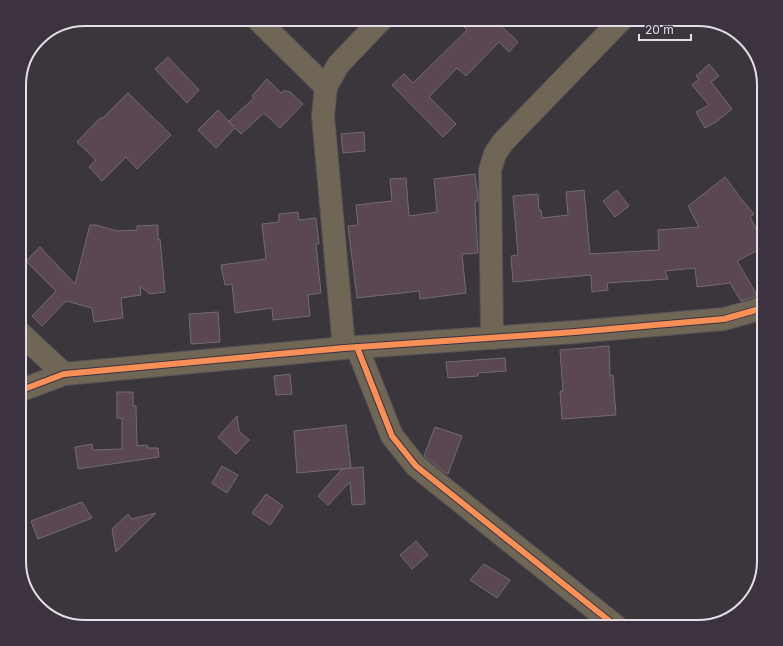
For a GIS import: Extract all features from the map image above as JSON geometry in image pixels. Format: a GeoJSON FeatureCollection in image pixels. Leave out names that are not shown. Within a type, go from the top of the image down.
{"type":"FeatureCollection","features":[{"type":"Feature","properties":{"kind":"street"},"geometry":{"type":"LineString","coordinates":[[264,26],[326,87]]}},
{"type":"Feature","properties":{"kind":"street"},"geometry":{"type":"LineString","coordinates":[[375,26],[338,64],[326,87],[323,116],[350,347],[392,436],[416,466],[608,620]]}},
{"type":"Feature","properties":{"kind":"street"},"geometry":{"type":"LineString","coordinates":[[492,338],[490,170],[495,154],[502,142],[615,26]]}},
{"type":"Feature","properties":{"kind":"street"},"geometry":{"type":"LineString","coordinates":[[26,388],[64,374],[350,347],[575,332],[724,319],[757,310]]}},
{"type":"Feature","properties":{"kind":"street"},"geometry":{"type":"LineString","coordinates":[[26,339],[64,374]]}},
{"type":"Feature","properties":{"kind":"building"},"geometry":{"type":"Polygon","coordinates":[[[463,26],[501,26],[518,42],[509,52],[499,42],[466,76],[457,68],[429,97],[456,124],[443,137],[392,85],[404,74],[413,83],[467,30],[463,26]]]}},
{"type":"Feature","properties":{"kind":"building"},"geometry":{"type":"Polygon","coordinates":[[[168,57],[199,90],[187,103],[155,69],[168,57]]]}},
{"type":"Feature","properties":{"kind":"building"},"geometry":{"type":"Polygon","coordinates":[[[709,64],[719,76],[711,82],[732,109],[716,122],[705,128],[696,112],[709,105],[692,85],[699,79],[696,76],[709,64]]]}},
{"type":"Feature","properties":{"kind":"building"},"geometry":{"type":"Polygon","coordinates":[[[267,79],[281,93],[285,90],[288,92],[289,91],[303,104],[280,128],[264,113],[241,134],[235,128],[216,148],[198,130],[218,110],[234,127],[229,121],[254,98],[252,96],[267,79]]]}},
{"type":"Feature","properties":{"kind":"building"},"geometry":{"type":"Polygon","coordinates":[[[128,93],[171,135],[137,169],[126,157],[102,181],[89,167],[96,160],[77,142],[100,118],[103,118],[128,93]]]}},
{"type":"Feature","properties":{"kind":"building"},"geometry":{"type":"Polygon","coordinates":[[[364,132],[365,151],[343,153],[341,134],[364,132]]]}},
{"type":"Feature","properties":{"kind":"building"},"geometry":{"type":"Polygon","coordinates":[[[475,174],[478,198],[478,201],[475,201],[478,253],[462,254],[466,293],[420,299],[419,291],[357,298],[348,226],[358,225],[356,205],[392,201],[390,179],[406,178],[409,216],[437,212],[434,179],[475,174]]]}},
{"type":"Feature","properties":{"kind":"building"},"geometry":{"type":"Polygon","coordinates":[[[725,177],[754,214],[750,217],[757,230],[757,251],[737,261],[757,295],[741,301],[730,283],[697,287],[695,268],[665,271],[668,279],[607,283],[608,290],[592,292],[591,275],[513,282],[511,256],[518,255],[513,196],[538,194],[539,210],[541,210],[542,218],[568,215],[566,192],[584,190],[590,254],[659,250],[658,230],[699,227],[688,206],[725,177]]]}},
{"type":"Feature","properties":{"kind":"building"},"geometry":{"type":"Polygon","coordinates":[[[617,190],[629,206],[615,217],[603,201],[617,190]]]}},
{"type":"Feature","properties":{"kind":"building"},"geometry":{"type":"Polygon","coordinates":[[[298,212],[299,220],[316,218],[319,244],[316,244],[321,293],[308,295],[310,316],[273,320],[272,308],[235,313],[232,284],[225,285],[221,265],[266,259],[262,224],[279,222],[279,214],[298,212]]]}},
{"type":"Feature","properties":{"kind":"building"},"geometry":{"type":"Polygon","coordinates":[[[90,225],[96,225],[117,231],[137,230],[137,226],[158,225],[158,240],[160,239],[165,292],[150,294],[140,286],[141,295],[121,298],[123,318],[94,322],[92,308],[66,301],[42,326],[32,316],[56,291],[26,261],[40,247],[75,284],[90,225]]]}},
{"type":"Feature","properties":{"kind":"building"},"geometry":{"type":"Polygon","coordinates":[[[218,312],[220,342],[191,344],[189,314],[218,312]]]}},
{"type":"Feature","properties":{"kind":"building"},"geometry":{"type":"Polygon","coordinates":[[[609,346],[610,376],[613,375],[616,415],[562,419],[560,391],[563,391],[560,350],[609,346]]]}},
{"type":"Feature","properties":{"kind":"building"},"geometry":{"type":"Polygon","coordinates":[[[505,358],[506,371],[478,373],[478,376],[448,378],[446,362],[505,358]]]}},
{"type":"Feature","properties":{"kind":"building"},"geometry":{"type":"Polygon","coordinates":[[[290,374],[292,394],[276,395],[274,376],[290,374]]]}},
{"type":"Feature","properties":{"kind":"building"},"geometry":{"type":"Polygon","coordinates":[[[117,392],[133,392],[133,406],[136,406],[137,446],[147,445],[148,448],[158,448],[159,457],[78,469],[75,447],[92,444],[93,450],[122,449],[122,418],[117,418],[117,392]]]}},
{"type":"Feature","properties":{"kind":"building"},"geometry":{"type":"Polygon","coordinates":[[[237,416],[239,431],[249,440],[236,454],[218,437],[237,416]]]}},
{"type":"Feature","properties":{"kind":"building"},"geometry":{"type":"Polygon","coordinates":[[[346,425],[351,468],[297,473],[294,431],[346,425]]]}},
{"type":"Feature","properties":{"kind":"building"},"geometry":{"type":"Polygon","coordinates":[[[435,427],[462,436],[448,474],[424,456],[435,427]]]}},
{"type":"Feature","properties":{"kind":"building"},"geometry":{"type":"Polygon","coordinates":[[[222,466],[238,475],[227,493],[212,483],[222,466]]]}},
{"type":"Feature","properties":{"kind":"building"},"geometry":{"type":"Polygon","coordinates":[[[363,467],[365,504],[352,505],[350,482],[328,505],[318,496],[342,469],[363,467]]]}},
{"type":"Feature","properties":{"kind":"building"},"geometry":{"type":"Polygon","coordinates":[[[266,494],[283,506],[270,525],[252,513],[266,494]]]}},
{"type":"Feature","properties":{"kind":"building"},"geometry":{"type":"Polygon","coordinates":[[[82,502],[92,518],[38,539],[31,521],[82,502]]]}},
{"type":"Feature","properties":{"kind":"building"},"geometry":{"type":"Polygon","coordinates":[[[156,513],[116,552],[112,529],[128,514],[131,519],[156,513]]]}},
{"type":"Feature","properties":{"kind":"building"},"geometry":{"type":"Polygon","coordinates":[[[416,541],[428,555],[412,569],[400,555],[416,541]]]}},
{"type":"Feature","properties":{"kind":"building"},"geometry":{"type":"Polygon","coordinates":[[[484,564],[510,580],[497,598],[470,580],[484,564]]]}},
{"type":"Feature","properties":{"kind":"cycle path"},"geometry":{"type":"LineString","coordinates":[[26,388],[64,374],[344,348],[575,332],[724,319],[757,310]]}},
{"type":"Feature","properties":{"kind":"cycle path"},"geometry":{"type":"LineString","coordinates":[[357,347],[392,436],[416,466],[608,620]]}}]}
